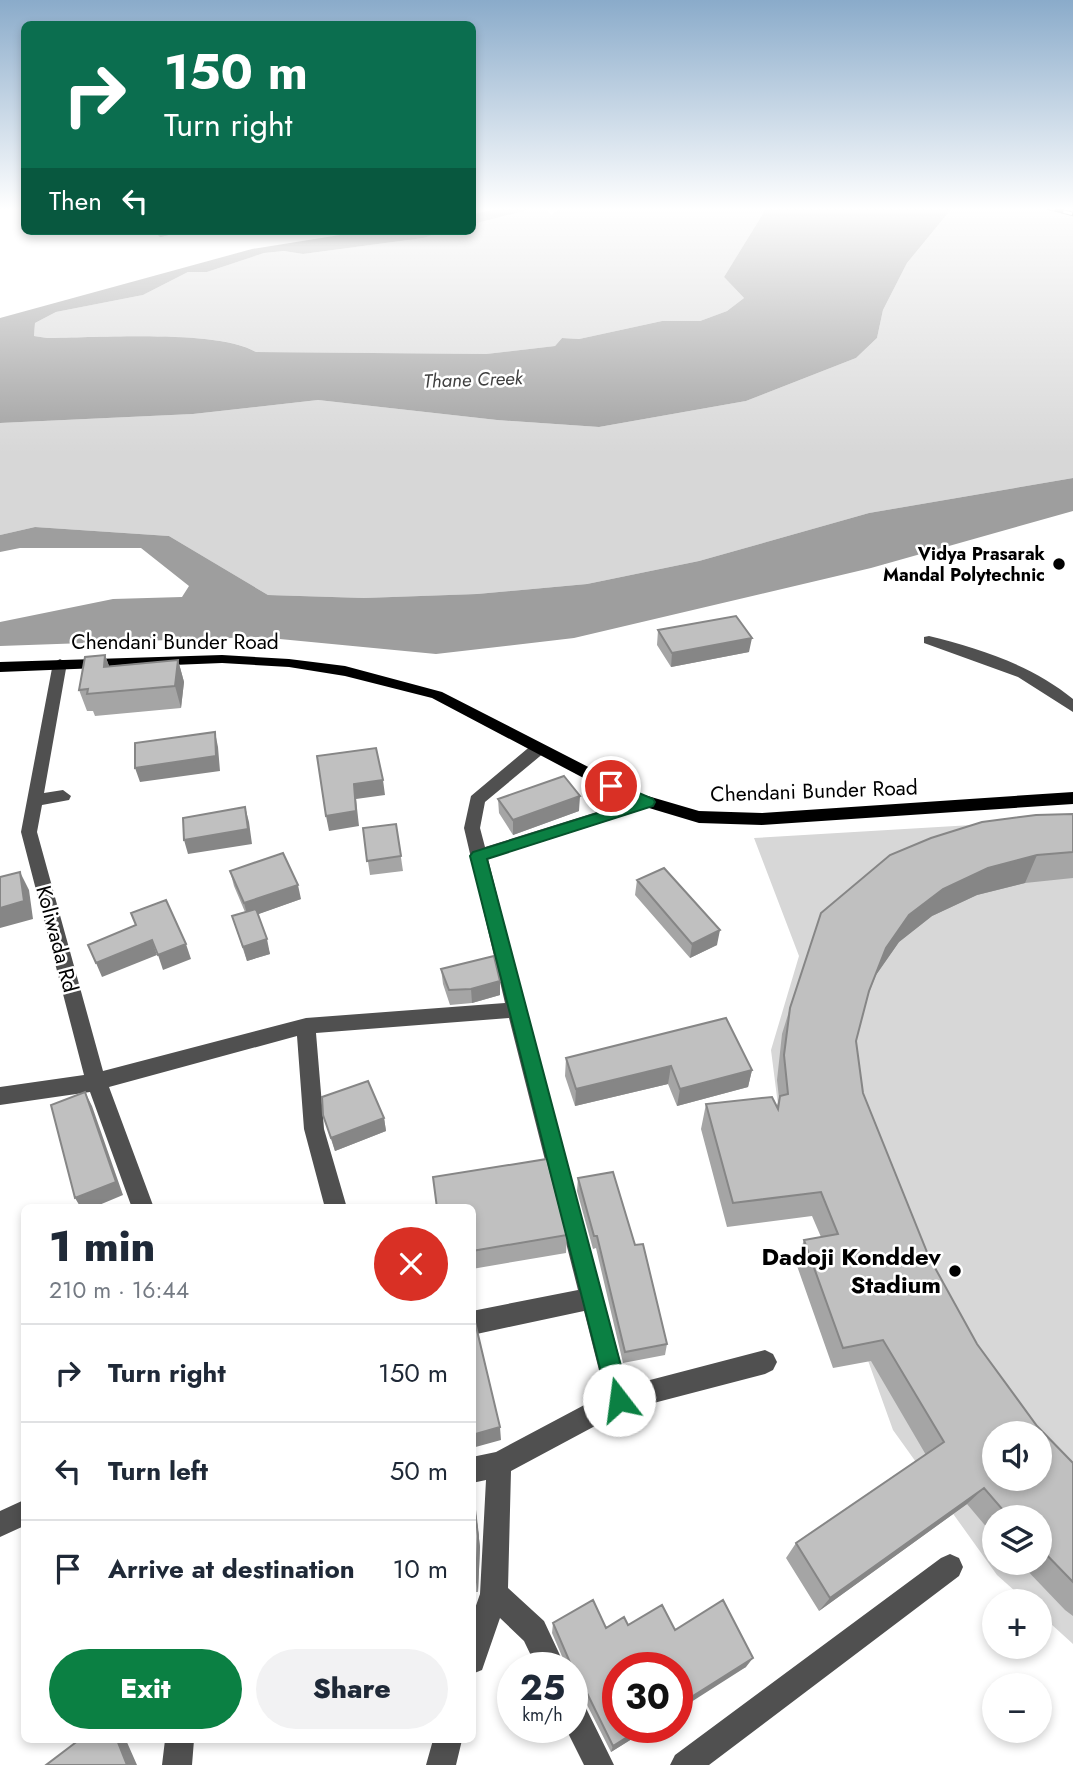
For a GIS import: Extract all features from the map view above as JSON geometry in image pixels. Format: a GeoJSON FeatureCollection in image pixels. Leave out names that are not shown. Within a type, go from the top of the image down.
{"type":"FeatureCollection","features":[{"type":"Feature","properties":{"kind":"main road","name":"Chendani Bunder Road"},"geometry":{"type":"LineString","coordinates":[[0,667],[222,659],[289,663],[345,671],[437,695],[635,798],[699,817],[762,819],[1073,798]]}},
{"type":"Feature","properties":{"kind":"street"},"geometry":{"type":"LineString","coordinates":[[929,640],[1022,674],[1045,685],[1073,707]]}},
{"type":"Feature","properties":{"kind":"street","name":"Koliwada Rd"},"geometry":{"type":"LineString","coordinates":[[60,663],[29,832],[96,1082],[142,1204]]}},
{"type":"Feature","properties":{"kind":"street"},"geometry":{"type":"LineString","coordinates":[[539,748],[477,800],[472,828],[516,1010],[619,1400]]}},
{"type":"Feature","properties":{"kind":"street"},"geometry":{"type":"LineString","coordinates":[[33,801],[63,796]]}},
{"type":"Feature","properties":{"kind":"street"},"geometry":{"type":"LineString","coordinates":[[478,856],[648,802]]}},
{"type":"Feature","properties":{"kind":"street"},"geometry":{"type":"LineString","coordinates":[[0,1096],[96,1082],[306,1026],[516,1010]]}},
{"type":"Feature","properties":{"kind":"street"},"geometry":{"type":"LineString","coordinates":[[306,1026],[314,1129],[335,1204]]}},
{"type":"Feature","properties":{"kind":"street"},"geometry":{"type":"LineString","coordinates":[[476,1322],[593,1298]]}},
{"type":"Feature","properties":{"kind":"street"},"geometry":{"type":"LineString","coordinates":[[476,1469],[499,1464],[619,1400],[765,1362]]}},
{"type":"Feature","properties":{"kind":"street"},"geometry":{"type":"LineString","coordinates":[[476,1648],[494,1594],[499,1464]]}},
{"type":"Feature","properties":{"kind":"street"},"geometry":{"type":"LineString","coordinates":[[0,1524],[21,1514]]}},
{"type":"Feature","properties":{"kind":"street"},"geometry":{"type":"LineString","coordinates":[[685,1765],[950,1567]]}},
{"type":"Feature","properties":{"kind":"street"},"geometry":{"type":"LineString","coordinates":[[494,1594],[534,1631],[544,1652]]}},
{"type":"Feature","properties":{"kind":"street"},"geometry":{"type":"LineString","coordinates":[[177,1765],[180,1743]]}},
{"type":"Feature","properties":{"kind":"street"},"geometry":{"type":"LineString","coordinates":[[441,1765],[447,1743]]}},
{"type":"Feature","properties":{"kind":"street"},"geometry":{"type":"LineString","coordinates":[[588,1743],[599,1765]]}},
{"type":"Feature","properties":{"kind":"shaded area"},"geometry":{"type":"Polygon","coordinates":[[[154,289],[736,289],[744,298],[727,311],[700,321],[662,321],[579,339],[562,338],[555,346],[486,354],[256,352],[238,345],[186,337],[34,336],[35,323],[56,312],[143,295],[154,289]]]}},
{"type":"Feature","properties":{"kind":"shaded area"},"geometry":{"type":"Polygon","coordinates":[[[894,289],[1073,289],[1073,478],[869,513],[699,561],[587,584],[477,594],[364,598],[268,595],[169,536],[35,527],[0,535],[0,423],[193,414],[318,400],[497,420],[599,427],[746,401],[856,358],[877,338],[883,310],[894,289]]]}},
{"type":"Feature","properties":{"kind":"shaded area","name":"Dadoji Konddev Stadium"},"geometry":{"type":"Polygon","coordinates":[[[1073,819],[1073,1644],[1052,1625],[1052,1589],[1013,1589],[997,1575],[1052,1575],[1052,1505],[982,1505],[982,1554],[893,1430],[779,1113],[771,1050],[799,956],[754,838],[1073,819]]]}},
{"type":"Feature","properties":{"kind":"water","name":"Thane Creek"},"geometry":{"type":"Polygon","coordinates":[[[105,289],[154,289],[143,295],[56,312],[35,323],[34,336],[185,337],[238,345],[256,352],[486,354],[555,346],[562,338],[579,339],[662,321],[700,321],[727,311],[744,298],[736,289],[894,289],[883,310],[877,338],[856,358],[746,401],[599,427],[497,420],[318,400],[193,414],[0,423],[0,318],[105,289]]]}},
{"type":"Feature","properties":{"kind":"water"},"geometry":{"type":"Polygon","coordinates":[[[1073,478],[1073,511],[871,568],[574,638],[436,654],[259,637],[0,646],[0,622],[113,599],[182,597],[189,586],[141,548],[20,548],[0,552],[0,535],[35,527],[169,536],[268,595],[364,598],[477,594],[587,584],[699,561],[869,513],[1073,478]]]}},
{"type":"Feature","properties":{"kind":"building"},"geometry":{"type":"Polygon","coordinates":[[[736,616],[752,638],[672,653],[658,630],[736,616]]]}},
{"type":"Feature","properties":{"kind":"building"},"geometry":{"type":"Polygon","coordinates":[[[105,655],[104,667],[178,660],[175,686],[87,694],[88,689],[79,690],[85,657],[105,655]]]}},
{"type":"Feature","properties":{"kind":"building"},"geometry":{"type":"Polygon","coordinates":[[[215,732],[216,756],[135,768],[135,743],[215,732]]]}},
{"type":"Feature","properties":{"kind":"building"},"geometry":{"type":"Polygon","coordinates":[[[376,748],[383,780],[354,784],[356,811],[326,816],[317,756],[376,748]]]}},
{"type":"Feature","properties":{"kind":"building"},"geometry":{"type":"Polygon","coordinates":[[[564,776],[580,796],[513,820],[498,799],[564,776]]]}},
{"type":"Feature","properties":{"kind":"building"},"geometry":{"type":"Polygon","coordinates":[[[245,807],[248,829],[184,840],[183,818],[245,807]]]}},
{"type":"Feature","properties":{"kind":"building"},"geometry":{"type":"Polygon","coordinates":[[[1073,814],[1073,852],[1037,855],[988,868],[943,889],[909,915],[886,948],[869,991],[856,1041],[863,1093],[929,1257],[977,1344],[1033,1421],[982,1421],[982,1489],[830,1598],[796,1543],[944,1442],[883,1340],[843,1348],[804,1240],[838,1234],[821,1192],[733,1203],[706,1104],[772,1097],[778,1109],[780,1096],[788,1094],[784,1055],[790,1008],[821,913],[890,855],[931,838],[982,822],[1036,815],[1073,814]]]}},
{"type":"Feature","properties":{"kind":"building"},"geometry":{"type":"Polygon","coordinates":[[[396,824],[401,856],[367,861],[363,828],[396,824]]]}},
{"type":"Feature","properties":{"kind":"building"},"geometry":{"type":"Polygon","coordinates":[[[283,853],[298,885],[244,903],[230,871],[283,853]]]}},
{"type":"Feature","properties":{"kind":"building"},"geometry":{"type":"Polygon","coordinates":[[[664,868],[720,930],[692,944],[637,880],[664,868]]]}},
{"type":"Feature","properties":{"kind":"building"},"geometry":{"type":"Polygon","coordinates":[[[20,872],[24,901],[0,908],[0,877],[20,872]]]}},
{"type":"Feature","properties":{"kind":"building"},"geometry":{"type":"Polygon","coordinates":[[[166,900],[186,944],[158,955],[152,940],[96,963],[88,945],[136,925],[131,913],[166,900]]]}},
{"type":"Feature","properties":{"kind":"building"},"geometry":{"type":"Polygon","coordinates":[[[256,909],[267,939],[243,947],[232,916],[256,909]]]}},
{"type":"Feature","properties":{"kind":"building"},"geometry":{"type":"Polygon","coordinates":[[[494,956],[500,981],[471,989],[449,990],[441,969],[494,956]]]}},
{"type":"Feature","properties":{"kind":"building"},"geometry":{"type":"Polygon","coordinates":[[[726,1018],[752,1070],[680,1089],[671,1066],[576,1089],[566,1058],[726,1018]]]}},
{"type":"Feature","properties":{"kind":"building"},"geometry":{"type":"Polygon","coordinates":[[[368,1081],[384,1118],[331,1138],[323,1115],[322,1097],[368,1081]]]}},
{"type":"Feature","properties":{"kind":"building"},"geometry":{"type":"Polygon","coordinates":[[[85,1092],[116,1182],[75,1198],[51,1105],[85,1092]]]}},
{"type":"Feature","properties":{"kind":"building"},"geometry":{"type":"Polygon","coordinates":[[[547,1159],[567,1235],[476,1250],[476,1204],[436,1204],[433,1177],[547,1159]]]}},
{"type":"Feature","properties":{"kind":"building"},"geometry":{"type":"Polygon","coordinates":[[[613,1172],[635,1245],[643,1244],[667,1344],[625,1352],[597,1236],[594,1236],[578,1178],[613,1172]]]}},
{"type":"Feature","properties":{"kind":"building"},"geometry":{"type":"Polygon","coordinates":[[[476,1326],[500,1427],[476,1434],[476,1326]]]}},
{"type":"Feature","properties":{"kind":"building"},"geometry":{"type":"Polygon","coordinates":[[[1052,1441],[1073,1463],[1073,1582],[1052,1560],[1052,1505],[999,1505],[987,1491],[1052,1491],[1052,1441]]]}},
{"type":"Feature","properties":{"kind":"building"},"geometry":{"type":"Polygon","coordinates":[[[476,1518],[478,1536],[476,1582],[476,1518]]]}},
{"type":"Feature","properties":{"kind":"building"},"geometry":{"type":"Polygon","coordinates":[[[593,1600],[606,1628],[624,1617],[628,1625],[662,1605],[675,1630],[723,1600],[753,1658],[693,1696],[693,1652],[602,1652],[602,1724],[588,1695],[588,1652],[565,1652],[553,1623],[593,1600]]]}},
{"type":"Feature","properties":{"kind":"building"},"geometry":{"type":"Polygon","coordinates":[[[75,1743],[118,1743],[127,1765],[46,1765],[75,1743]]]}},
{"type":"Feature","properties":{"kind":"place","name":"Vidya Prasarak Mandal Polytechnic"},"geometry":{"type":"Point","coordinates":[1059,564]}},
{"type":"Feature","properties":{"kind":"place","name":"Dadoji Konddev Stadium"},"geometry":{"type":"Point","coordinates":[955,1271]}},
{"type":"Feature","properties":{"kind":"route"},"geometry":{"type":"LineString","coordinates":[[611,786],[648,802],[478,856],[619,1400]]}}]}
